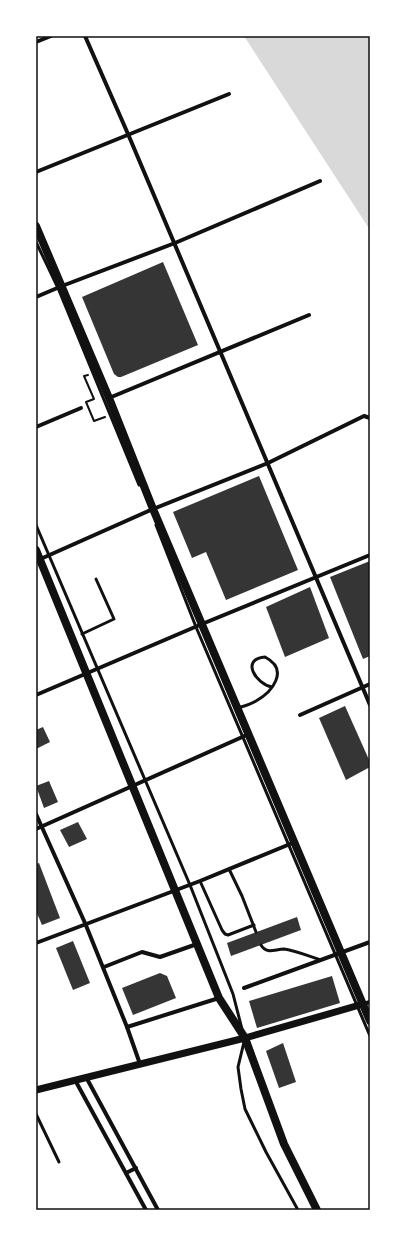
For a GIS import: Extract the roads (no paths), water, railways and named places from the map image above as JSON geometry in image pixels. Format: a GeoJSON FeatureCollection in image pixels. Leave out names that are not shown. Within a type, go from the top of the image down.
{"type":"FeatureCollection","features":[{"type":"Feature","properties":{"kind":"main road"},"geometry":{"type":"LineString","coordinates":[[36,226],[60,287],[109,398],[152,510],[199,625],[238,708],[246,736],[339,953],[364,1003],[370,1021]]}},
{"type":"Feature","properties":{"kind":"main road"},"geometry":{"type":"LineString","coordinates":[[36,550],[38,560],[219,998],[245,1038],[284,1144],[317,1210]]}},
{"type":"Feature","properties":{"kind":"street"},"geometry":{"type":"LineString","coordinates":[[36,42],[51,36]]}},
{"type":"Feature","properties":{"kind":"street"},"geometry":{"type":"LineString","coordinates":[[85,36],[175,243],[370,705]]}},
{"type":"Feature","properties":{"kind":"street"},"geometry":{"type":"LineString","coordinates":[[36,172],[229,94]]}},
{"type":"Feature","properties":{"kind":"street"},"geometry":{"type":"LineString","coordinates":[[36,298],[60,287],[175,243],[320,182]]}},
{"type":"Feature","properties":{"kind":"street"},"geometry":{"type":"LineString","coordinates":[[109,398],[309,315]]}},
{"type":"Feature","properties":{"kind":"street"},"geometry":{"type":"LineString","coordinates":[[36,427],[81,408]]}},
{"type":"Feature","properties":{"kind":"street"},"geometry":{"type":"LineString","coordinates":[[38,560],[152,510],[268,463],[364,416],[370,418]]}},
{"type":"Feature","properties":{"kind":"street"},"geometry":{"type":"LineString","coordinates":[[36,695],[199,625],[370,555]]}},
{"type":"Feature","properties":{"kind":"street"},"geometry":{"type":"LineString","coordinates":[[300,715],[370,684]]}},
{"type":"Feature","properties":{"kind":"street"},"geometry":{"type":"LineString","coordinates":[[36,829],[246,736]]}},
{"type":"Feature","properties":{"kind":"street"},"geometry":{"type":"LineString","coordinates":[[36,814],[104,967],[140,1064]]}},
{"type":"Feature","properties":{"kind":"street"},"geometry":{"type":"LineString","coordinates":[[36,943],[85,923],[190,885],[292,843]]}},
{"type":"Feature","properties":{"kind":"street"},"geometry":{"type":"LineString","coordinates":[[244,988],[370,942]]}},
{"type":"Feature","properties":{"kind":"street"},"geometry":{"type":"LineString","coordinates":[[104,967],[142,952],[160,957],[197,944]]}},
{"type":"Feature","properties":{"kind":"street"},"geometry":{"type":"LineString","coordinates":[[127,1027],[219,998]]}},
{"type":"Feature","properties":{"kind":"street"},"geometry":{"type":"LineString","coordinates":[[36,1090],[245,1038],[364,1003]]}},
{"type":"Feature","properties":{"kind":"street"},"geometry":{"type":"LineString","coordinates":[[86,1077],[158,1210]]}},
{"type":"Feature","properties":{"kind":"street"},"geometry":{"type":"LineString","coordinates":[[75,1080],[146,1210]]}},
{"type":"Feature","properties":{"kind":"street"},"geometry":{"type":"LineString","coordinates":[[126,1173],[136,1168]]}},
{"type":"Feature","properties":{"kind":"lane"},"geometry":{"type":"LineString","coordinates":[[36,242],[60,287],[110,415],[152,510]]}},
{"type":"Feature","properties":{"kind":"lane"},"geometry":{"type":"LineString","coordinates":[[36,525],[190,885],[233,994],[245,1038],[238,1067],[246,1109],[264,1147],[298,1210]]}},
{"type":"Feature","properties":{"kind":"lane"},"geometry":{"type":"LineString","coordinates":[[82,634],[114,619],[96,579]]}},
{"type":"Feature","properties":{"kind":"lane"},"geometry":{"type":"LineString","coordinates":[[199,625],[246,736]]}},
{"type":"Feature","properties":{"kind":"lane"},"geometry":{"type":"LineString","coordinates":[[238,708],[256,701],[272,687],[277,681],[278,675],[273,663],[265,658],[254,661],[252,665],[253,671],[258,680],[267,686],[272,687]]}},
{"type":"Feature","properties":{"kind":"lane"},"geometry":{"type":"LineString","coordinates":[[229,869],[242,896],[256,932]]}},
{"type":"Feature","properties":{"kind":"lane"},"geometry":{"type":"LineString","coordinates":[[200,881],[225,934],[228,935],[254,925]]}},
{"type":"Feature","properties":{"kind":"lane"},"geometry":{"type":"LineString","coordinates":[[261,945],[266,950],[270,951],[284,949],[321,960]]}},
{"type":"Feature","properties":{"kind":"lane"},"geometry":{"type":"LineString","coordinates":[[364,1003],[370,1036]]}},
{"type":"Feature","properties":{"kind":"lane"},"geometry":{"type":"LineString","coordinates":[[36,1114],[59,1162]]}}]}
